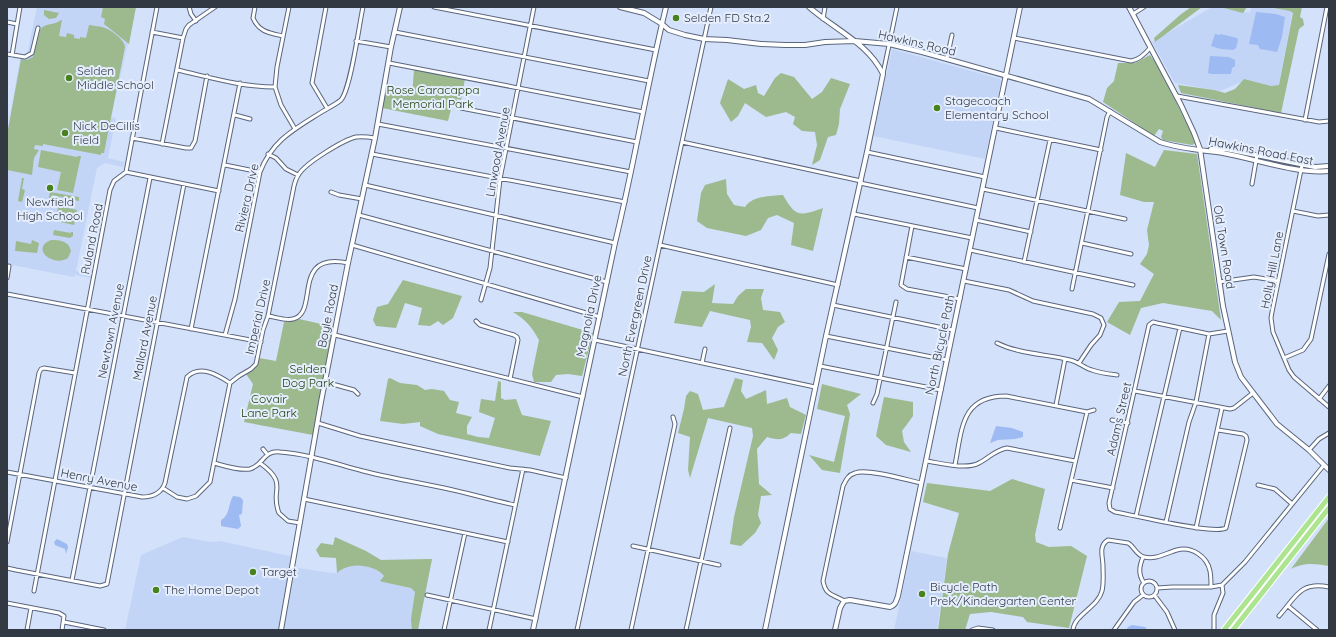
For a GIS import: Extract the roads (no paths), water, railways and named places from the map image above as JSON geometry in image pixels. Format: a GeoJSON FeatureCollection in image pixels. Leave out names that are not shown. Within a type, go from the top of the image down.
{"type":"FeatureCollection","features":[{"type":"Feature","properties":{"kind":"highway"},"geometry":{"type":"LineString","coordinates":[[1224,630],[1329,497]]}},
{"type":"Feature","properties":{"kind":"highway"},"geometry":{"type":"LineString","coordinates":[[1233,630],[1329,508]]}},
{"type":"Feature","properties":{"kind":"street"},"geometry":{"type":"LineString","coordinates":[[12,55],[20,7]]}},
{"type":"Feature","properties":{"kind":"street"},"geometry":{"type":"LineString","coordinates":[[157,7],[126,172],[219,191]]}},
{"type":"Feature","properties":{"kind":"street"},"geometry":{"type":"LineString","coordinates":[[189,7],[191,14],[196,21]]}},
{"type":"Feature","properties":{"kind":"street"},"geometry":{"type":"LineString","coordinates":[[162,144],[186,29],[215,7]]}},
{"type":"Feature","properties":{"kind":"street"},"geometry":{"type":"LineString","coordinates":[[255,7],[253,18],[261,30],[267,33],[283,36]]}},
{"type":"Feature","properties":{"kind":"street"},"geometry":{"type":"LineString","coordinates":[[288,7],[275,87],[281,105],[295,128]]}},
{"type":"Feature","properties":{"kind":"street"},"geometry":{"type":"LineString","coordinates":[[326,7],[312,83],[327,108]]}},
{"type":"Feature","properties":{"kind":"street","name":"Riviera Drive"},"geometry":{"type":"LineString","coordinates":[[225,335],[235,299],[260,172],[268,154],[278,142],[295,128],[336,103],[344,94],[347,87],[363,7]]}},
{"type":"Feature","properties":{"kind":"street","name":"Boyle Road"},"geometry":{"type":"LineString","coordinates":[[280,630],[325,382],[348,263],[378,124],[391,47],[400,7]]}},
{"type":"Feature","properties":{"kind":"street"},"geometry":{"type":"LineString","coordinates":[[434,7],[656,50]]}},
{"type":"Feature","properties":{"kind":"street","name":"Linwood Avenue"},"geometry":{"type":"LineString","coordinates":[[482,300],[490,268],[500,179],[534,7]]}},
{"type":"Feature","properties":{"kind":"street","name":"Hawkins Road"},"geometry":{"type":"LineString","coordinates":[[620,7],[637,11],[662,24],[669,30],[704,40],[727,40],[785,45],[855,41],[889,44],[947,58],[1089,99],[1160,142],[1172,146],[1200,149]]}},
{"type":"Feature","properties":{"kind":"street","name":"Magnolia Drive"},"geometry":{"type":"LineString","coordinates":[[533,630],[666,7]]}},
{"type":"Feature","properties":{"kind":"street","name":"North Evergreen Drive"},"geometry":{"type":"LineString","coordinates":[[577,630],[711,7]]}},
{"type":"Feature","properties":{"kind":"street"},"geometry":{"type":"LineString","coordinates":[[809,7],[823,19],[855,41],[872,56],[883,74]]}},
{"type":"Feature","properties":{"kind":"street"},"geometry":{"type":"LineString","coordinates":[[823,19],[825,7]]}},
{"type":"Feature","properties":{"kind":"street"},"geometry":{"type":"LineString","coordinates":[[765,630],[815,387],[854,214],[897,7]]}},
{"type":"Feature","properties":{"kind":"street","name":"North Bicycle Path"},"geometry":{"type":"LineString","coordinates":[[844,601],[850,600],[890,607],[896,603],[1020,7]]}},
{"type":"Feature","properties":{"kind":"street","name":"Old Town Road"},"geometry":{"type":"LineString","coordinates":[[1129,7],[1177,96],[1200,149],[1214,251],[1234,362],[1241,376],[1277,424],[1309,450],[1329,470]]}},
{"type":"Feature","properties":{"kind":"street"},"geometry":{"type":"LineString","coordinates":[[1133,14],[1144,7]]}},
{"type":"Feature","properties":{"kind":"street"},"geometry":{"type":"LineString","coordinates":[[1305,120],[1327,7]]}},
{"type":"Feature","properties":{"kind":"street"},"geometry":{"type":"LineString","coordinates":[[653,19],[659,19],[664,14]]}},
{"type":"Feature","properties":{"kind":"street"},"geometry":{"type":"LineString","coordinates":[[7,22],[18,24]]}},
{"type":"Feature","properties":{"kind":"street"},"geometry":{"type":"LineString","coordinates":[[7,54],[25,57],[32,53],[38,28]]}},
{"type":"Feature","properties":{"kind":"street"},"geometry":{"type":"LineString","coordinates":[[152,32],[183,38]]}},
{"type":"Feature","properties":{"kind":"street"},"geometry":{"type":"LineString","coordinates":[[394,32],[650,81]]}},
{"type":"Feature","properties":{"kind":"street"},"geometry":{"type":"LineString","coordinates":[[947,58],[952,34]]}},
{"type":"Feature","properties":{"kind":"street"},"geometry":{"type":"LineString","coordinates":[[1014,38],[1130,61],[1140,57],[1150,48]]}},
{"type":"Feature","properties":{"kind":"street"},"geometry":{"type":"LineString","coordinates":[[356,41],[391,47]]}},
{"type":"Feature","properties":{"kind":"street"},"geometry":{"type":"LineString","coordinates":[[389,62],[643,112]]}},
{"type":"Feature","properties":{"kind":"street"},"geometry":{"type":"LineString","coordinates":[[177,70],[240,83],[264,87],[275,87]]}},
{"type":"Feature","properties":{"kind":"street"},"geometry":{"type":"LineString","coordinates":[[132,138],[191,148],[193,145],[207,76]]}},
{"type":"Feature","properties":{"kind":"street"},"geometry":{"type":"LineString","coordinates":[[191,329],[235,115],[240,83]]}},
{"type":"Feature","properties":{"kind":"street"},"geometry":{"type":"LineString","coordinates":[[1177,96],[1305,120],[1319,122],[1329,121]]}},
{"type":"Feature","properties":{"kind":"street"},"geometry":{"type":"LineString","coordinates":[[455,102],[461,108],[637,142]]}},
{"type":"Feature","properties":{"kind":"street"},"geometry":{"type":"LineString","coordinates":[[1072,289],[1107,117],[1110,111]]}},
{"type":"Feature","properties":{"kind":"street"},"geometry":{"type":"LineString","coordinates":[[235,115],[250,119]]}},
{"type":"Feature","properties":{"kind":"street"},"geometry":{"type":"LineString","coordinates":[[378,124],[631,172]]}},
{"type":"Feature","properties":{"kind":"street"},"geometry":{"type":"LineString","coordinates":[[996,128],[1101,150]]}},
{"type":"Feature","properties":{"kind":"street","name":"Imperial Drive"},"geometry":{"type":"LineString","coordinates":[[230,382],[254,367],[257,361],[263,330],[268,316],[292,195],[298,175],[315,159],[346,141],[358,137],[375,138]]}},
{"type":"Feature","properties":{"kind":"street"},"geometry":{"type":"LineString","coordinates":[[1024,262],[1050,140]]}},
{"type":"Feature","properties":{"kind":"street"},"geometry":{"type":"LineString","coordinates":[[682,142],[978,208]]}},
{"type":"Feature","properties":{"kind":"street","name":"Hawkins Road East"},"geometry":{"type":"LineString","coordinates":[[1200,149],[1226,149],[1257,155],[1302,167],[1329,166]]}},
{"type":"Feature","properties":{"kind":"street","name":"Hawkins Road East"},"geometry":{"type":"LineString","coordinates":[[1200,149],[1256,161],[1329,171]]}},
{"type":"Feature","properties":{"kind":"street"},"geometry":{"type":"LineString","coordinates":[[867,152],[985,178]]}},
{"type":"Feature","properties":{"kind":"street"},"geometry":{"type":"LineString","coordinates":[[268,154],[276,158],[286,169],[298,175]]}},
{"type":"Feature","properties":{"kind":"street"},"geometry":{"type":"LineString","coordinates":[[372,154],[625,202]]}},
{"type":"Feature","properties":{"kind":"street"},"geometry":{"type":"LineString","coordinates":[[1252,184],[1257,155]]}},
{"type":"Feature","properties":{"kind":"street"},"geometry":{"type":"LineString","coordinates":[[225,165],[260,172]]}},
{"type":"Feature","properties":{"kind":"street","name":"Holly Hill Lane"},"geometry":{"type":"LineString","coordinates":[[1302,167],[1272,312],[1272,325],[1276,339],[1289,370],[1294,377],[1329,407]]}},
{"type":"Feature","properties":{"kind":"street","name":"Ruland Road"},"geometry":{"type":"LineString","coordinates":[[34,590],[110,190],[114,181],[126,172]]}},
{"type":"Feature","properties":{"kind":"street","name":"Newtown Avenue"},"geometry":{"type":"LineString","coordinates":[[72,580],[150,178]]}},
{"type":"Feature","properties":{"kind":"street","name":"Mallard Avenue"},"geometry":{"type":"LineString","coordinates":[[72,580],[104,585],[107,584],[184,184]]}},
{"type":"Feature","properties":{"kind":"street"},"geometry":{"type":"LineString","coordinates":[[365,184],[615,243]]}},
{"type":"Feature","properties":{"kind":"street"},"geometry":{"type":"LineString","coordinates":[[983,189],[1125,220]]}},
{"type":"Feature","properties":{"kind":"street"},"geometry":{"type":"LineString","coordinates":[[331,192],[362,199]]}},
{"type":"Feature","properties":{"kind":"street"},"geometry":{"type":"LineString","coordinates":[[1293,211],[1318,216],[1329,215]]}},
{"type":"Feature","properties":{"kind":"street"},"geometry":{"type":"LineString","coordinates":[[854,214],[972,238]]}},
{"type":"Feature","properties":{"kind":"street"},"geometry":{"type":"LineString","coordinates":[[359,215],[607,282]]}},
{"type":"Feature","properties":{"kind":"street"},"geometry":{"type":"LineString","coordinates":[[976,220],[1031,232]]}},
{"type":"Feature","properties":{"kind":"street"},"geometry":{"type":"LineString","coordinates":[[912,226],[900,282],[901,285],[907,289],[960,299]]}},
{"type":"Feature","properties":{"kind":"street"},"geometry":{"type":"LineString","coordinates":[[1082,243],[1132,254]]}},
{"type":"Feature","properties":{"kind":"street"},"geometry":{"type":"LineString","coordinates":[[660,244],[838,285]]}},
{"type":"Feature","properties":{"kind":"street"},"geometry":{"type":"LineString","coordinates":[[352,245],[600,317]]}},
{"type":"Feature","properties":{"kind":"street"},"geometry":{"type":"LineString","coordinates":[[970,250],[1133,285]]}},
{"type":"Feature","properties":{"kind":"street"},"geometry":{"type":"LineString","coordinates":[[1284,358],[1303,350],[1311,339],[1329,254]]}},
{"type":"Feature","properties":{"kind":"street"},"geometry":{"type":"LineString","coordinates":[[906,257],[966,269]]}},
{"type":"Feature","properties":{"kind":"street"},"geometry":{"type":"LineString","coordinates":[[268,316],[286,319],[297,318],[304,308],[310,280],[316,269],[326,262],[332,261],[348,263]]}},
{"type":"Feature","properties":{"kind":"street"},"geometry":{"type":"LineString","coordinates":[[7,278],[9,266]]}},
{"type":"Feature","properties":{"kind":"street"},"geometry":{"type":"LineString","coordinates":[[1219,282],[1254,277],[1278,281]]}},
{"type":"Feature","properties":{"kind":"street"},"geometry":{"type":"LineString","coordinates":[[964,281],[1009,290],[1033,301],[1098,315],[1104,325],[1100,335],[1079,363]]}},
{"type":"Feature","properties":{"kind":"street"},"geometry":{"type":"LineString","coordinates":[[7,294],[261,342]]}},
{"type":"Feature","properties":{"kind":"street"},"geometry":{"type":"LineString","coordinates":[[873,403],[877,394],[896,302]]}},
{"type":"Feature","properties":{"kind":"street"},"geometry":{"type":"LineString","coordinates":[[833,305],[953,330]]}},
{"type":"Feature","properties":{"kind":"street"},"geometry":{"type":"LineString","coordinates":[[476,321],[480,326],[517,337],[518,340],[510,379]]}},
{"type":"Feature","properties":{"kind":"street","name":"Adams Street"},"geometry":{"type":"LineString","coordinates":[[1218,430],[1243,434],[1246,436],[1247,440],[1226,528],[1220,530],[1196,528],[1115,512],[1110,509],[1109,503],[1149,325],[1153,322],[1209,334],[1228,331]]}},
{"type":"Feature","properties":{"kind":"street"},"geometry":{"type":"LineString","coordinates":[[1136,516],[1180,328]]}},
{"type":"Feature","properties":{"kind":"street"},"geometry":{"type":"LineString","coordinates":[[1166,522],[1189,422],[1196,402],[1209,334]]}},
{"type":"Feature","properties":{"kind":"street"},"geometry":{"type":"LineString","coordinates":[[335,335],[583,397]]}},
{"type":"Feature","properties":{"kind":"street"},"geometry":{"type":"LineString","coordinates":[[826,336],[947,360]]}},
{"type":"Feature","properties":{"kind":"street"},"geometry":{"type":"LineString","coordinates":[[595,340],[815,387]]}},
{"type":"Feature","properties":{"kind":"street"},"geometry":{"type":"LineString","coordinates":[[997,343],[1025,351],[1065,359],[1079,363],[1091,370],[1117,375]]}},
{"type":"Feature","properties":{"kind":"street"},"geometry":{"type":"LineString","coordinates":[[702,363],[705,349]]}},
{"type":"Feature","properties":{"kind":"street"},"geometry":{"type":"LineString","coordinates":[[1056,405],[1065,359]]}},
{"type":"Feature","properties":{"kind":"street"},"geometry":{"type":"LineString","coordinates":[[820,366],[940,390]]}},
{"type":"Feature","properties":{"kind":"street"},"geometry":{"type":"LineString","coordinates":[[7,542],[39,373],[41,369],[44,368],[75,373]]}},
{"type":"Feature","properties":{"kind":"street"},"geometry":{"type":"LineString","coordinates":[[186,369],[190,374]]}},
{"type":"Feature","properties":{"kind":"street"},"geometry":{"type":"LineString","coordinates":[[204,371],[219,375],[230,382],[210,482],[191,499],[182,499],[163,488],[185,382],[190,374],[204,371]]}},
{"type":"Feature","properties":{"kind":"street"},"geometry":{"type":"LineString","coordinates":[[325,382],[354,390],[358,394]]}},
{"type":"Feature","properties":{"kind":"street"},"geometry":{"type":"LineString","coordinates":[[1319,399],[1329,386]]}},
{"type":"Feature","properties":{"kind":"street"},"geometry":{"type":"LineString","coordinates":[[1135,391],[1230,409],[1234,408],[1253,393]]}},
{"type":"Feature","properties":{"kind":"street"},"geometry":{"type":"LineString","coordinates":[[955,465],[963,422],[976,404],[984,398],[992,396],[1006,396],[1087,412],[1094,410]]}},
{"type":"Feature","properties":{"kind":"street"},"geometry":{"type":"LineString","coordinates":[[1196,528],[1222,408]]}},
{"type":"Feature","properties":{"kind":"street"},"geometry":{"type":"LineString","coordinates":[[1060,528],[1087,412]]}},
{"type":"Feature","properties":{"kind":"street"},"geometry":{"type":"LineString","coordinates":[[630,630],[675,424],[673,417]]}},
{"type":"Feature","properties":{"kind":"street"},"geometry":{"type":"LineString","coordinates":[[1112,420],[1128,423]]}},
{"type":"Feature","properties":{"kind":"street"},"geometry":{"type":"LineString","coordinates":[[318,423],[360,436],[510,468],[523,469],[566,478]]}},
{"type":"Feature","properties":{"kind":"street"},"geometry":{"type":"LineString","coordinates":[[686,630],[730,428]]}},
{"type":"Feature","properties":{"kind":"street"},"geometry":{"type":"LineString","coordinates":[[1309,450],[1319,439],[1329,433]]}},
{"type":"Feature","properties":{"kind":"street"},"geometry":{"type":"LineString","coordinates":[[926,460],[966,466],[979,464],[1000,450],[1007,448],[1075,462]]}},
{"type":"Feature","properties":{"kind":"street"},"geometry":{"type":"LineString","coordinates":[[263,449],[267,454]]}},
{"type":"Feature","properties":{"kind":"street"},"geometry":{"type":"LineString","coordinates":[[214,464],[246,469],[254,467],[260,463],[267,454],[281,452],[312,457],[363,471],[515,505]]}},
{"type":"Feature","properties":{"kind":"street"},"geometry":{"type":"LineString","coordinates":[[260,463],[268,469],[275,477],[277,482],[276,503],[278,513],[288,520],[300,523]]}},
{"type":"Feature","properties":{"kind":"street"},"geometry":{"type":"LineString","coordinates":[[1158,588],[1211,587],[1222,585],[1245,562],[1324,464]]}},
{"type":"Feature","properties":{"kind":"street"},"geometry":{"type":"LineString","coordinates":[[488,630],[523,469]]}},
{"type":"Feature","properties":{"kind":"street"},"geometry":{"type":"LineString","coordinates":[[835,630],[840,608],[844,601],[828,593],[825,590],[823,581],[843,486],[846,479],[850,475],[863,471],[921,482]]}},
{"type":"Feature","properties":{"kind":"street","name":"Henry Avenue"},"geometry":{"type":"LineString","coordinates":[[7,472],[124,494],[148,497],[157,494],[163,488]]}},
{"type":"Feature","properties":{"kind":"street"},"geometry":{"type":"LineString","coordinates":[[1071,480],[1113,488]]}},
{"type":"Feature","properties":{"kind":"street"},"geometry":{"type":"LineString","coordinates":[[1258,485],[1275,489],[1292,503]]}},
{"type":"Feature","properties":{"kind":"street"},"geometry":{"type":"LineString","coordinates":[[304,499],[508,542]]}},
{"type":"Feature","properties":{"kind":"street"},"geometry":{"type":"LineString","coordinates":[[444,630],[465,533]]}},
{"type":"Feature","properties":{"kind":"street"},"geometry":{"type":"LineString","coordinates":[[1073,630],[1076,621],[1098,599],[1102,592],[1104,564],[1102,550],[1105,542],[1112,540],[1128,542],[1138,554],[1143,557],[1154,558],[1182,549],[1192,550],[1202,556],[1206,563],[1210,571],[1211,587]]}},
{"type":"Feature","properties":{"kind":"street"},"geometry":{"type":"LineString","coordinates":[[633,546],[719,565]]}},
{"type":"Feature","properties":{"kind":"street"},"geometry":{"type":"LineString","coordinates":[[1143,557],[1139,574],[1144,583],[1142,589],[1143,595]]}},
{"type":"Feature","properties":{"kind":"street"},"geometry":{"type":"LineString","coordinates":[[7,568],[72,580]]}},
{"type":"Feature","properties":{"kind":"street"},"geometry":{"type":"LineString","coordinates":[[1144,583],[1153,582],[1158,588]]}},
{"type":"Feature","properties":{"kind":"street"},"geometry":{"type":"LineString","coordinates":[[1214,630],[1214,615],[1223,593],[1222,585]]}},
{"type":"Feature","properties":{"kind":"street"},"geometry":{"type":"LineString","coordinates":[[1279,616],[1300,591],[1306,587],[1315,585],[1329,588]]}},
{"type":"Feature","properties":{"kind":"street"},"geometry":{"type":"LineString","coordinates":[[1155,596],[1158,588]]}},
{"type":"Feature","properties":{"kind":"street"},"geometry":{"type":"LineString","coordinates":[[427,595],[536,619]]}},
{"type":"Feature","properties":{"kind":"street"},"geometry":{"type":"LineString","coordinates":[[1143,595],[1150,597],[1155,596]]}},
{"type":"Feature","properties":{"kind":"street"},"geometry":{"type":"LineString","coordinates":[[1114,630],[1134,602],[1143,595]]}},
{"type":"Feature","properties":{"kind":"street"},"geometry":{"type":"LineString","coordinates":[[1155,596],[1167,612],[1175,630]]}},
{"type":"Feature","properties":{"kind":"street"},"geometry":{"type":"LineString","coordinates":[[7,603],[59,613],[64,616],[62,630]]}},
{"type":"Feature","properties":{"kind":"street"},"geometry":{"type":"LineString","coordinates":[[1288,606],[1317,630]]}},
{"type":"Feature","properties":{"kind":"street"},"geometry":{"type":"LineString","coordinates":[[27,630],[31,608]]}},
{"type":"Feature","properties":{"kind":"street"},"geometry":{"type":"LineString","coordinates":[[64,622],[104,630]]}},
{"type":"Feature","properties":{"kind":"street"},"geometry":{"type":"LineString","coordinates":[[972,630],[978,628],[993,630]]}},
{"type":"Feature","properties":{"kind":"water"},"geometry":{"type":"Polygon","coordinates":[[[1256,12],[1276,14],[1285,17],[1282,37],[1277,52],[1260,49],[1258,45],[1249,44],[1256,12]]]}},
{"type":"Feature","properties":{"kind":"water"},"geometry":{"type":"Polygon","coordinates":[[[1215,34],[1237,38],[1236,48],[1233,50],[1211,46],[1215,34]]]}},
{"type":"Feature","properties":{"kind":"water"},"geometry":{"type":"Polygon","coordinates":[[[1210,56],[1229,57],[1235,60],[1235,66],[1232,68],[1231,74],[1208,73],[1210,56]]]}},
{"type":"Feature","properties":{"kind":"water"},"geometry":{"type":"Polygon","coordinates":[[[996,426],[1012,428],[1023,432],[1023,437],[998,440],[990,443],[996,426]]]}},
{"type":"Feature","properties":{"kind":"water"},"geometry":{"type":"Polygon","coordinates":[[[233,496],[240,497],[243,500],[242,514],[239,515],[241,526],[238,529],[221,526],[221,520],[227,513],[233,496]]]}},
{"type":"Feature","properties":{"kind":"water"},"geometry":{"type":"Polygon","coordinates":[[[57,539],[67,544],[68,547],[66,554],[65,549],[55,545],[54,542],[57,539]]]}},
{"type":"Feature","properties":{"kind":"water"},"geometry":{"type":"Polygon","coordinates":[[[1132,625],[1145,627],[1148,630],[1126,630],[1132,625]]]}},
{"type":"Feature","properties":{"kind":"place","name":"Selden FD Sta.2"},"geometry":{"type":"Point","coordinates":[676,18]}},
{"type":"Feature","properties":{"kind":"place","name":"Selden Middle School"},"geometry":{"type":"Point","coordinates":[69,78]}},
{"type":"Feature","properties":{"kind":"place","name":"Stagecoach Elementary School"},"geometry":{"type":"Point","coordinates":[937,108]}},
{"type":"Feature","properties":{"kind":"place","name":"Nick DeCillis Field"},"geometry":{"type":"Point","coordinates":[65,133]}},
{"type":"Feature","properties":{"kind":"place","name":"Newfield High School"},"geometry":{"type":"Point","coordinates":[50,188]}},
{"type":"Feature","properties":{"kind":"place","name":"Target"},"geometry":{"type":"Point","coordinates":[253,572]}},
{"type":"Feature","properties":{"kind":"place","name":"The Home Depot"},"geometry":{"type":"Point","coordinates":[156,590]}},
{"type":"Feature","properties":{"kind":"place","name":"Bicycle Path PreK/Kindergarten Center"},"geometry":{"type":"Point","coordinates":[922,594]}},
{"type":"Feature","properties":{"kind":"park label","name":"Rose Caracappa Memorial Park"},"geometry":{"type":"Point","coordinates":[433,97]}},
{"type":"Feature","properties":{"kind":"park label","name":"Selden Dog Park"},"geometry":{"type":"Point","coordinates":[308,376]}},
{"type":"Feature","properties":{"kind":"park label","name":"Covair Lane Park"},"geometry":{"type":"Point","coordinates":[269,406]}}]}
